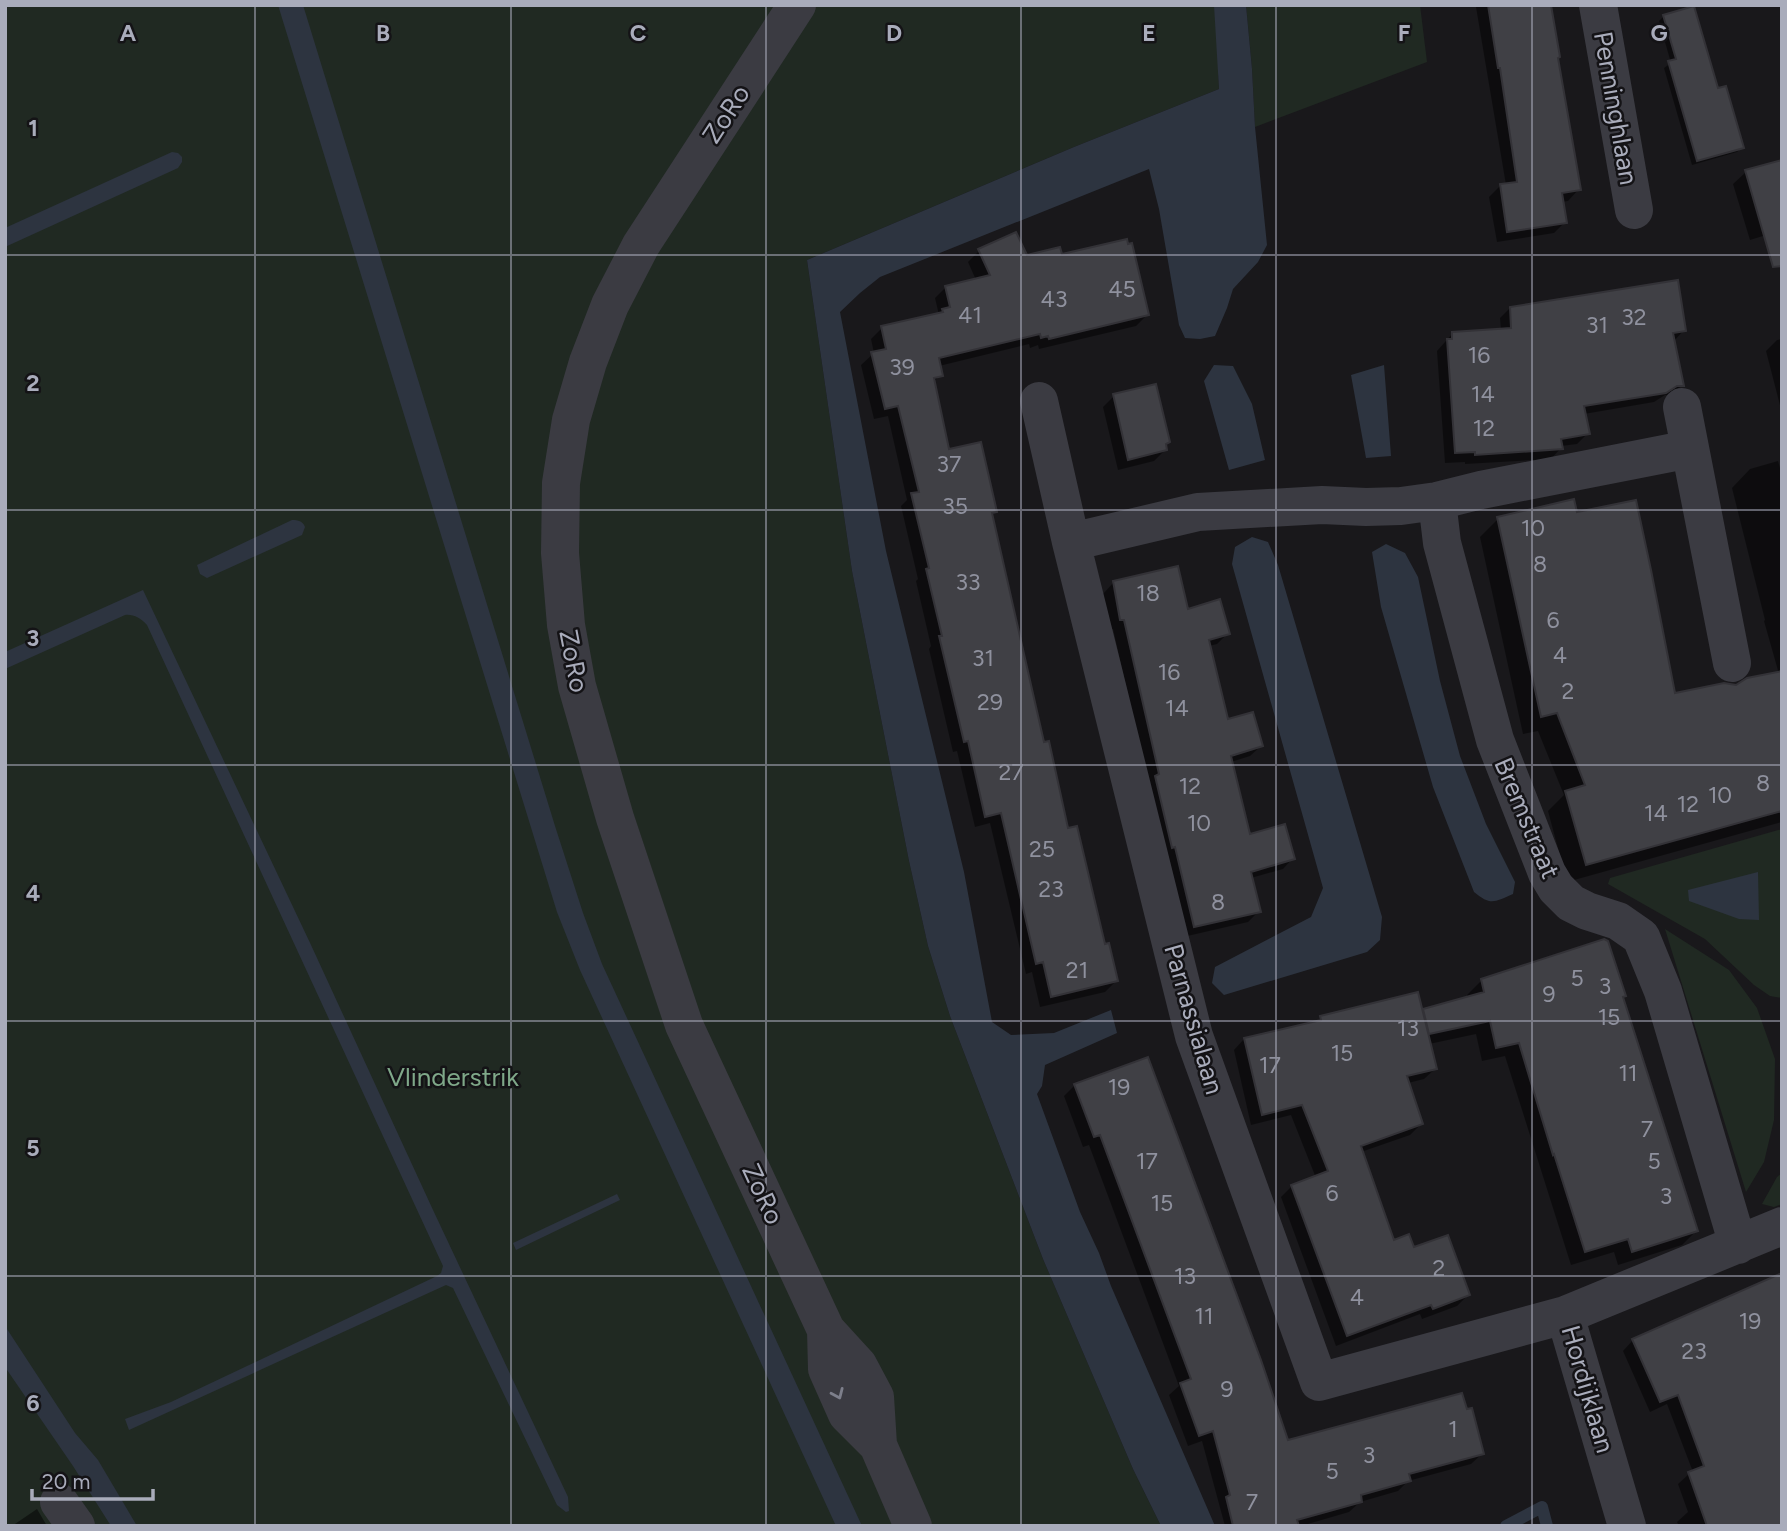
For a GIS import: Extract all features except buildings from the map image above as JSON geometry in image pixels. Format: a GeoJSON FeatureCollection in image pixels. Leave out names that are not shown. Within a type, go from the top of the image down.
{"type":"FeatureCollection","features":[{"type":"Feature","properties":{"kind":"street","name":"ZoRo"},"geometry":{"type":"LineString","coordinates":[[797,5],[641,245],[610,305],[588,362],[571,420],[561,483],[560,553],[566,625],[578,686],[615,818],[684,1025],[827,1330],[858,1365],[876,1397],[878,1445],[913,1526]]}},
{"type":"Feature","properties":{"kind":"street","name":"Penninghlaan"},"geometry":{"type":"LineString","coordinates":[[1598,5],[1634,210]]}},
{"type":"Feature","properties":{"kind":"street","name":"Parnassialaan"},"geometry":{"type":"LineString","coordinates":[[1039,401],[1071,542],[1194,1036],[1319,1382],[1565,1315]]}},
{"type":"Feature","properties":{"kind":"street"},"geometry":{"type":"LineString","coordinates":[[1682,407],[1732,663]]}},
{"type":"Feature","properties":{"kind":"street"},"geometry":{"type":"LineString","coordinates":[[1071,542],[1198,512],[1322,505],[1401,506],[1437,501],[1690,449]]}},
{"type":"Feature","properties":{"kind":"street","name":"Bremstraat"},"geometry":{"type":"LineString","coordinates":[[1437,501],[1442,542],[1494,740],[1547,873],[1556,888],[1571,903],[1618,921],[1641,937],[1663,991],[1738,1245]]}},
{"type":"Feature","properties":{"kind":"street","name":"Hordijklaan"},"geometry":{"type":"LineString","coordinates":[[1627,1526],[1565,1315],[1782,1226]]}},
{"type":"Feature","properties":{"kind":"green space","name":"Vlinderstrik"},"geometry":{"type":"Polygon","coordinates":[[[5,5],[1226,5],[1218,66],[1219,89],[807,260],[852,571],[928,946],[950,1016],[1043,1259],[1133,1469],[1161,1526],[5,1526],[5,5]]]}},
{"type":"Feature","properties":{"kind":"green space"},"geometry":{"type":"Polygon","coordinates":[[[1246,5],[1420,5],[1427,62],[1255,127],[1246,5]]]}},
{"type":"Feature","properties":{"kind":"green space"},"geometry":{"type":"Polygon","coordinates":[[[1782,829],[1782,998],[1770,996],[1754,985],[1705,939],[1608,884],[1610,878],[1782,829]]]}},
{"type":"Feature","properties":{"kind":"green space"},"geometry":{"type":"Polygon","coordinates":[[[1665,929],[1729,970],[1757,1008],[1775,1059],[1774,1120],[1764,1162],[1746,1192],[1665,929]]]}},
{"type":"Feature","properties":{"kind":"green space"},"geometry":{"type":"Polygon","coordinates":[[[1782,1173],[1782,1204],[1774,1207],[1762,1204],[1777,1177],[1782,1173]]]}},
{"type":"Feature","properties":{"kind":"water"},"geometry":{"type":"Polygon","coordinates":[[[278,5],[303,5],[555,826],[602,964],[862,1526],[836,1526],[580,970],[557,912],[278,5]]]}},
{"type":"Feature","properties":{"kind":"water"},"geometry":{"type":"Polygon","coordinates":[[[1214,5],[1246,5],[1267,245],[1258,262],[1233,289],[1215,336],[1185,338],[1179,325],[1159,209],[1149,169],[880,277],[840,312],[886,551],[964,872],[992,1022],[1011,1035],[1054,1033],[1111,1010],[1117,1033],[1045,1065],[1042,1086],[1037,1094],[1080,1212],[1215,1526],[1161,1526],[1133,1469],[1043,1259],[950,1016],[928,946],[852,571],[807,260],[1219,89],[1214,5]]]}},
{"type":"Feature","properties":{"kind":"water"},"geometry":{"type":"Polygon","coordinates":[[[172,152],[182,157],[178,168],[5,247],[5,228],[172,152]]]}},
{"type":"Feature","properties":{"kind":"water"},"geometry":{"type":"Polygon","coordinates":[[[1214,365],[1233,366],[1252,404],[1265,460],[1229,470],[1204,381],[1214,365]]]}},
{"type":"Feature","properties":{"kind":"water"},"geometry":{"type":"Polygon","coordinates":[[[1384,365],[1391,456],[1366,458],[1351,375],[1384,365]]]}},
{"type":"Feature","properties":{"kind":"water"},"geometry":{"type":"Polygon","coordinates":[[[292,520],[300,521],[304,525],[302,535],[207,578],[200,574],[197,565],[292,520]]]}},
{"type":"Feature","properties":{"kind":"water"},"geometry":{"type":"Polygon","coordinates":[[[1252,537],[1268,542],[1278,565],[1382,917],[1380,940],[1367,952],[1224,995],[1212,983],[1215,967],[1311,917],[1323,888],[1232,564],[1235,547],[1252,537]]]}},
{"type":"Feature","properties":{"kind":"water"},"geometry":{"type":"Polygon","coordinates":[[[1386,544],[1405,553],[1418,577],[1440,681],[1460,756],[1486,824],[1515,882],[1513,894],[1497,901],[1489,901],[1474,892],[1433,787],[1381,607],[1372,552],[1386,544]]]}},
{"type":"Feature","properties":{"kind":"water"},"geometry":{"type":"Polygon","coordinates":[[[143,590],[568,1497],[569,1511],[566,1512],[557,1505],[453,1288],[446,1285],[129,1430],[125,1419],[171,1402],[437,1276],[443,1266],[147,625],[137,617],[125,615],[5,669],[5,652],[143,590]]]}},
{"type":"Feature","properties":{"kind":"water"},"geometry":{"type":"Polygon","coordinates":[[[1758,872],[1759,920],[1739,919],[1689,901],[1688,890],[1758,872]]]}},
{"type":"Feature","properties":{"kind":"water"},"geometry":{"type":"Polygon","coordinates":[[[617,1194],[620,1200],[516,1250],[513,1243],[617,1194]]]}},
{"type":"Feature","properties":{"kind":"water"},"geometry":{"type":"Polygon","coordinates":[[[5,1326],[75,1433],[98,1460],[137,1526],[111,1526],[5,1367],[5,1326]]]}},
{"type":"Feature","properties":{"kind":"waterway"},"geometry":{"type":"LineString","coordinates":[[1506,1526],[1542,1507],[1547,1526]]}}]}
